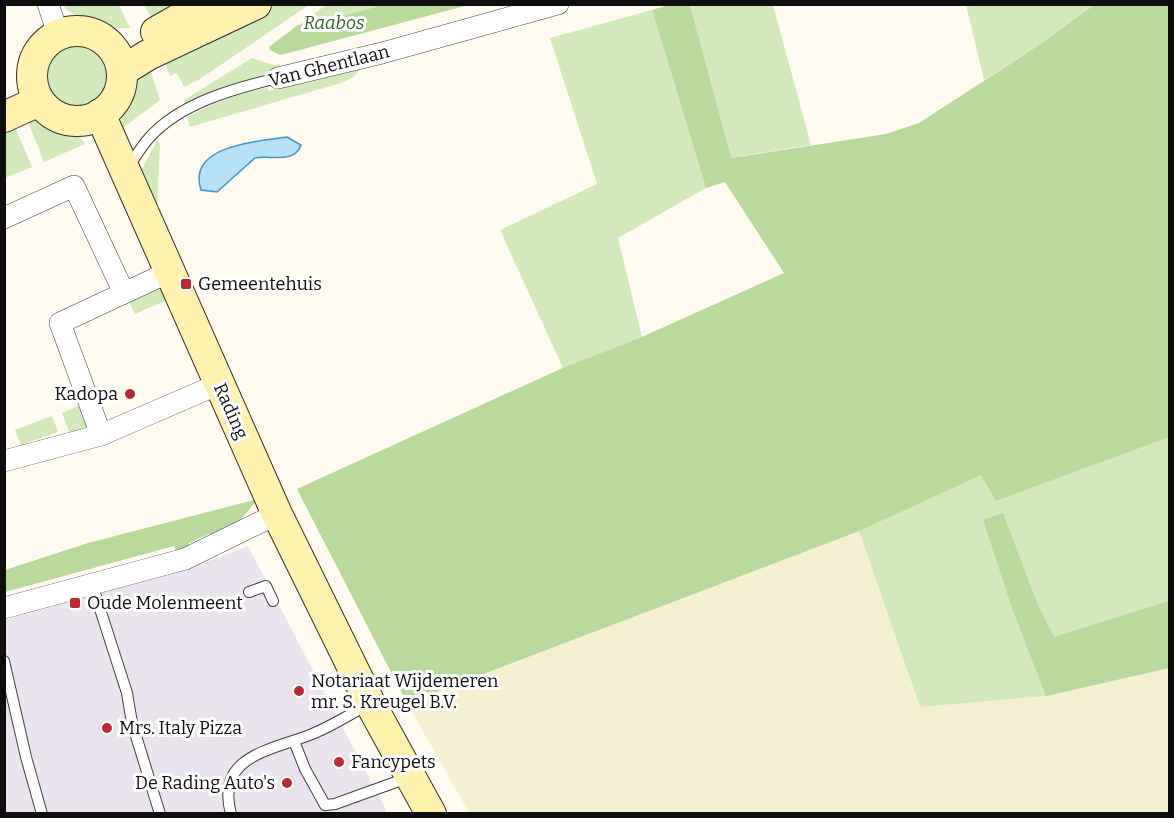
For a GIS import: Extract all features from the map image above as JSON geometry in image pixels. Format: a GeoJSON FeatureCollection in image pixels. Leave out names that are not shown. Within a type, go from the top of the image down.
{"type":"FeatureCollection","features":[{"type":"Feature","properties":{"kind":"main road"},"geometry":{"type":"LineString","coordinates":[[119,61],[168,26],[205,4]]}},
{"type":"Feature","properties":{"kind":"main road"},"geometry":{"type":"LineString","coordinates":[[119,61],[148,54],[256,4]]}},
{"type":"Feature","properties":{"kind":"main road"},"geometry":{"type":"LineString","coordinates":[[70,31],[90,32],[107,42],[119,61],[121,88],[115,100],[100,114],[84,120],[71,120],[53,114],[36,92],[33,63],[39,52],[58,34],[70,31]]}},
{"type":"Feature","properties":{"kind":"main road"},"geometry":{"type":"LineString","coordinates":[[4,97],[36,92]]}},
{"type":"Feature","properties":{"kind":"main road"},"geometry":{"type":"LineString","coordinates":[[4,117],[36,92]]}},
{"type":"Feature","properties":{"kind":"main road","name":"Rading"},"geometry":{"type":"LineString","coordinates":[[100,114],[277,514],[370,703],[430,813]]}},
{"type":"Feature","properties":{"kind":"street"},"geometry":{"type":"LineString","coordinates":[[48,4],[58,34]]}},
{"type":"Feature","properties":{"kind":"street","name":"Van Ghentlaan"},"geometry":{"type":"LineString","coordinates":[[278,78],[382,53],[558,4]]}},
{"type":"Feature","properties":{"kind":"street"},"geometry":{"type":"LineString","coordinates":[[4,218],[74,186],[124,293]]}},
{"type":"Feature","properties":{"kind":"street"},"geometry":{"type":"LineString","coordinates":[[101,435],[60,323],[169,272]]}},
{"type":"Feature","properties":{"kind":"street"},"geometry":{"type":"LineString","coordinates":[[4,461],[101,435],[205,390]]}},
{"type":"Feature","properties":{"kind":"street"},"geometry":{"type":"LineString","coordinates":[[4,608],[185,559],[277,514]]}},
{"type":"Feature","properties":{"kind":"lane","name":"Van Ghentlaan"},"geometry":{"type":"LineString","coordinates":[[125,171],[148,139],[179,114],[212,99],[278,78]]}},
{"type":"Feature","properties":{"kind":"lane"},"geometry":{"type":"LineString","coordinates":[[92,584],[127,693],[132,723],[160,813]]}},
{"type":"Feature","properties":{"kind":"lane"},"geometry":{"type":"LineString","coordinates":[[249,592],[266,586],[273,601]]}},
{"type":"Feature","properties":{"kind":"lane"},"geometry":{"type":"LineString","coordinates":[[4,661],[26,757],[42,813]]}},
{"type":"Feature","properties":{"kind":"lane"},"geometry":{"type":"LineString","coordinates":[[231,813],[226,789],[234,772],[247,757],[313,734],[370,703]]}},
{"type":"Feature","properties":{"kind":"lane"},"geometry":{"type":"LineString","coordinates":[[294,741],[305,769],[325,805],[335,804],[410,777]]}},
{"type":"Feature","properties":{"kind":"shaded area"},"geometry":{"type":"Polygon","coordinates":[[[859,531],[920,707],[1046,696],[1169,668],[1169,813],[469,813],[407,703],[859,531]]]}},
{"type":"Feature","properties":{"kind":"shaded area"},"geometry":{"type":"Polygon","coordinates":[[[248,546],[386,810],[385,814],[5,814],[5,620],[193,567],[248,546]]]}},
{"type":"Feature","properties":{"kind":"green space"},"geometry":{"type":"Polygon","coordinates":[[[69,4],[119,5],[130,28],[104,26],[86,21],[64,7],[69,4]]]}},
{"type":"Feature","properties":{"kind":"green space","name":"Raabos"},"geometry":{"type":"Polygon","coordinates":[[[387,4],[468,5],[280,55],[270,50],[269,47],[298,25],[321,22],[387,4]]]}},
{"type":"Feature","properties":{"kind":"green space"},"geometry":{"type":"Polygon","coordinates":[[[672,4],[690,5],[731,158],[886,134],[919,123],[1036,47],[1094,5],[1169,5],[1169,437],[996,501],[981,475],[859,531],[407,703],[297,489],[563,368],[642,337],[784,273],[725,182],[706,188],[652,10],[672,4]]]}},
{"type":"Feature","properties":{"kind":"green space"},"geometry":{"type":"Polygon","coordinates":[[[144,5],[183,5],[154,23],[144,5]]]}},
{"type":"Feature","properties":{"kind":"green space"},"geometry":{"type":"Polygon","coordinates":[[[269,5],[309,5],[200,79],[184,87],[177,73],[170,76],[162,56],[269,5]]]}},
{"type":"Feature","properties":{"kind":"green space","name":"Raabos"},"geometry":{"type":"Polygon","coordinates":[[[326,5],[468,5],[280,55],[270,50],[269,47],[326,5]]]}},
{"type":"Feature","properties":{"kind":"green space"},"geometry":{"type":"Polygon","coordinates":[[[690,5],[773,5],[811,145],[730,158],[690,5]]]}},
{"type":"Feature","properties":{"kind":"green space"},"geometry":{"type":"Polygon","coordinates":[[[966,5],[1094,5],[1036,47],[984,80],[966,5]]]}},
{"type":"Feature","properties":{"kind":"green space"},"geometry":{"type":"Polygon","coordinates":[[[652,10],[706,188],[618,238],[642,337],[750,290],[930,203],[1169,68],[1169,668],[1046,696],[920,707],[859,531],[407,703],[297,489],[563,368],[500,230],[597,184],[550,38],[652,10]]]}},
{"type":"Feature","properties":{"kind":"green space"},"geometry":{"type":"Polygon","coordinates":[[[77,46],[94,51],[102,59],[107,76],[102,93],[94,101],[77,106],[60,101],[52,93],[47,76],[52,59],[60,51],[77,46]]]}},
{"type":"Feature","properties":{"kind":"green space"},"geometry":{"type":"Polygon","coordinates":[[[252,58],[274,65],[281,64],[250,81],[185,103],[184,100],[252,58]]]}},
{"type":"Feature","properties":{"kind":"green space"},"geometry":{"type":"Polygon","coordinates":[[[149,67],[160,100],[123,128],[122,111],[130,83],[136,75],[149,67]]]}},
{"type":"Feature","properties":{"kind":"green space"},"geometry":{"type":"Polygon","coordinates":[[[362,68],[352,78],[341,83],[190,127],[187,117],[216,103],[257,90],[267,88],[269,91],[362,68]]]}},
{"type":"Feature","properties":{"kind":"green space"},"geometry":{"type":"Polygon","coordinates":[[[25,114],[59,121],[73,130],[85,144],[44,162],[25,114]]]}},
{"type":"Feature","properties":{"kind":"green space"},"geometry":{"type":"Polygon","coordinates":[[[11,118],[32,167],[5,178],[4,121],[11,118]]]}},
{"type":"Feature","properties":{"kind":"green space"},"geometry":{"type":"Polygon","coordinates":[[[157,141],[160,143],[157,210],[139,174],[157,141]]]}},
{"type":"Feature","properties":{"kind":"green space"},"geometry":{"type":"Polygon","coordinates":[[[161,287],[167,300],[135,314],[129,301],[161,287]]]}},
{"type":"Feature","properties":{"kind":"green space"},"geometry":{"type":"Polygon","coordinates":[[[81,405],[88,425],[87,429],[71,437],[62,413],[81,405]]]}},
{"type":"Feature","properties":{"kind":"green space"},"geometry":{"type":"Polygon","coordinates":[[[52,416],[58,432],[21,445],[15,430],[52,416]]]}},
{"type":"Feature","properties":{"kind":"green space"},"geometry":{"type":"Polygon","coordinates":[[[258,499],[233,529],[219,536],[209,534],[189,543],[188,551],[177,554],[174,546],[5,592],[5,570],[88,543],[258,499]]]}},
{"type":"Feature","properties":{"kind":"green space"},"geometry":{"type":"Polygon","coordinates":[[[1003,513],[1038,605],[1054,637],[1169,601],[1169,668],[1046,696],[1013,611],[983,520],[1003,513]]]}},
{"type":"Feature","properties":{"kind":"water"},"geometry":{"type":"Polygon","coordinates":[[[287,137],[301,145],[293,155],[281,158],[255,158],[217,192],[201,190],[199,175],[204,163],[214,155],[244,144],[287,137]]]}},
{"type":"Feature","properties":{"kind":"place","name":"Gemeentehuis"},"geometry":{"type":"Point","coordinates":[186,284]}},
{"type":"Feature","properties":{"kind":"place","name":"Kadopa"},"geometry":{"type":"Point","coordinates":[130,394]}},
{"type":"Feature","properties":{"kind":"place","name":"Oude Molenmeent"},"geometry":{"type":"Point","coordinates":[75,603]}},
{"type":"Feature","properties":{"kind":"place","name":"Notariaat Wijdemeren mr. S. Kreugel B.V."},"geometry":{"type":"Point","coordinates":[299,691]}},
{"type":"Feature","properties":{"kind":"place","name":"Mrs. Italy Pizza"},"geometry":{"type":"Point","coordinates":[107,728]}},
{"type":"Feature","properties":{"kind":"place","name":"Fancypets"},"geometry":{"type":"Point","coordinates":[339,762]}},
{"type":"Feature","properties":{"kind":"place","name":"De Rading Auto's"},"geometry":{"type":"Point","coordinates":[287,783]}}]}
